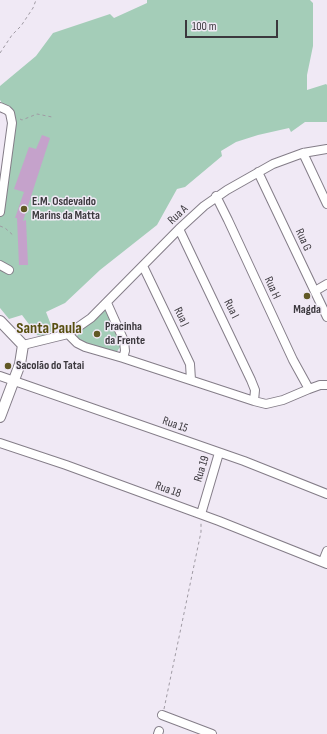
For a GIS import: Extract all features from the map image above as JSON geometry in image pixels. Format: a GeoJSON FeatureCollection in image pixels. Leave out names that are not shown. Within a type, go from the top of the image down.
{"type":"FeatureCollection","features":[{"type":"Feature","properties":{"kind":"main road"},"geometry":{"type":"LineString","coordinates":[[0,321],[23,345],[22,357],[0,417]]}},
{"type":"Feature","properties":{"kind":"street"},"geometry":{"type":"LineString","coordinates":[[0,107],[6,110],[11,117],[11,135],[6,159],[0,212]]}},
{"type":"Feature","properties":{"kind":"street","name":"Rua A"},"geometry":{"type":"LineString","coordinates":[[23,345],[68,334],[90,318],[107,303],[179,229],[216,196],[258,172],[303,153],[327,149]]}},
{"type":"Feature","properties":{"kind":"street"},"geometry":{"type":"LineString","coordinates":[[303,153],[327,204]]}},
{"type":"Feature","properties":{"kind":"street","name":"Rua G"},"geometry":{"type":"LineString","coordinates":[[258,172],[327,317]]}},
{"type":"Feature","properties":{"kind":"street","name":"Rua H"},"geometry":{"type":"LineString","coordinates":[[216,196],[308,389]]}},
{"type":"Feature","properties":{"kind":"street","name":"Rua I"},"geometry":{"type":"LineString","coordinates":[[179,229],[254,385],[254,401]]}},
{"type":"Feature","properties":{"kind":"street"},"geometry":{"type":"LineString","coordinates":[[0,265],[9,270]]}},
{"type":"Feature","properties":{"kind":"street","name":"Rua J"},"geometry":{"type":"LineString","coordinates":[[143,266],[190,364],[190,380]]}},
{"type":"Feature","properties":{"kind":"street"},"geometry":{"type":"LineString","coordinates":[[315,291],[327,284]]}},
{"type":"Feature","properties":{"kind":"street"},"geometry":{"type":"LineString","coordinates":[[107,303],[124,341],[125,351],[123,358]]}},
{"type":"Feature","properties":{"kind":"street"},"geometry":{"type":"LineString","coordinates":[[68,334],[77,343],[85,347],[266,404],[284,400],[308,389],[327,384]]}},
{"type":"Feature","properties":{"kind":"street","name":"Rua 15"},"geometry":{"type":"LineString","coordinates":[[0,376],[244,461],[327,494]]}},
{"type":"Feature","properties":{"kind":"street","name":"Rua 18"},"geometry":{"type":"LineString","coordinates":[[0,443],[66,465],[200,514],[325,562]]}},
{"type":"Feature","properties":{"kind":"street","name":"Rua 19"},"geometry":{"type":"LineString","coordinates":[[200,514],[219,453]]}},
{"type":"Feature","properties":{"kind":"street"},"geometry":{"type":"LineString","coordinates":[[325,562],[327,551]]}},
{"type":"Feature","properties":{"kind":"street"},"geometry":{"type":"LineString","coordinates":[[162,715],[212,734]]}},
{"type":"Feature","properties":{"kind":"path"},"geometry":{"type":"LineString","coordinates":[[0,53],[12,35],[21,26],[33,8],[36,0]]}},
{"type":"Feature","properties":{"kind":"path"},"geometry":{"type":"LineString","coordinates":[[11,117],[22,120],[37,114],[52,117]]}},
{"type":"Feature","properties":{"kind":"path"},"geometry":{"type":"LineString","coordinates":[[0,226],[6,228],[14,236]]}},
{"type":"Feature","properties":{"kind":"path"},"geometry":{"type":"LineString","coordinates":[[162,715],[201,532],[200,514]]}},
{"type":"Feature","properties":{"kind":"green space"},"geometry":{"type":"Polygon","coordinates":[[[147,0],[310,0],[313,3],[313,46],[307,75],[307,90],[326,84],[327,85],[327,122],[305,122],[291,132],[289,128],[258,135],[236,142],[221,151],[222,156],[185,187],[177,189],[157,225],[100,270],[65,303],[46,312],[53,330],[45,336],[37,335],[22,315],[9,319],[0,308],[0,179],[9,115],[0,100],[0,86],[36,56],[53,33],[110,14],[114,18],[147,3],[147,0]]]}},
{"type":"Feature","properties":{"kind":"green space","name":"Pracinha da Frente"},"geometry":{"type":"Polygon","coordinates":[[[106,310],[122,344],[116,353],[95,348],[76,338],[82,327],[99,312],[106,310]]]}},
{"type":"Feature","properties":{"kind":"building"},"geometry":{"type":"Polygon","coordinates":[[[42,135],[50,138],[23,221],[26,220],[28,265],[19,265],[17,218],[15,218],[24,192],[14,189],[29,147],[36,149],[42,135]]]}},
{"type":"Feature","properties":{"kind":"place","name":"E.M. Osdevaldo Marins da Matta"},"geometry":{"type":"Point","coordinates":[24,209]}},
{"type":"Feature","properties":{"kind":"place","name":"Magda"},"geometry":{"type":"Point","coordinates":[307,296]}},
{"type":"Feature","properties":{"kind":"place","name":"Pracinha da Frente"},"geometry":{"type":"Point","coordinates":[97,334]}},
{"type":"Feature","properties":{"kind":"place","name":"Sacolão do Tatai"},"geometry":{"type":"Point","coordinates":[8,366]}},
{"type":"Feature","properties":{"kind":"district","name":"Santa Paula"},"geometry":{"type":"Point","coordinates":[49,329]}}]}
